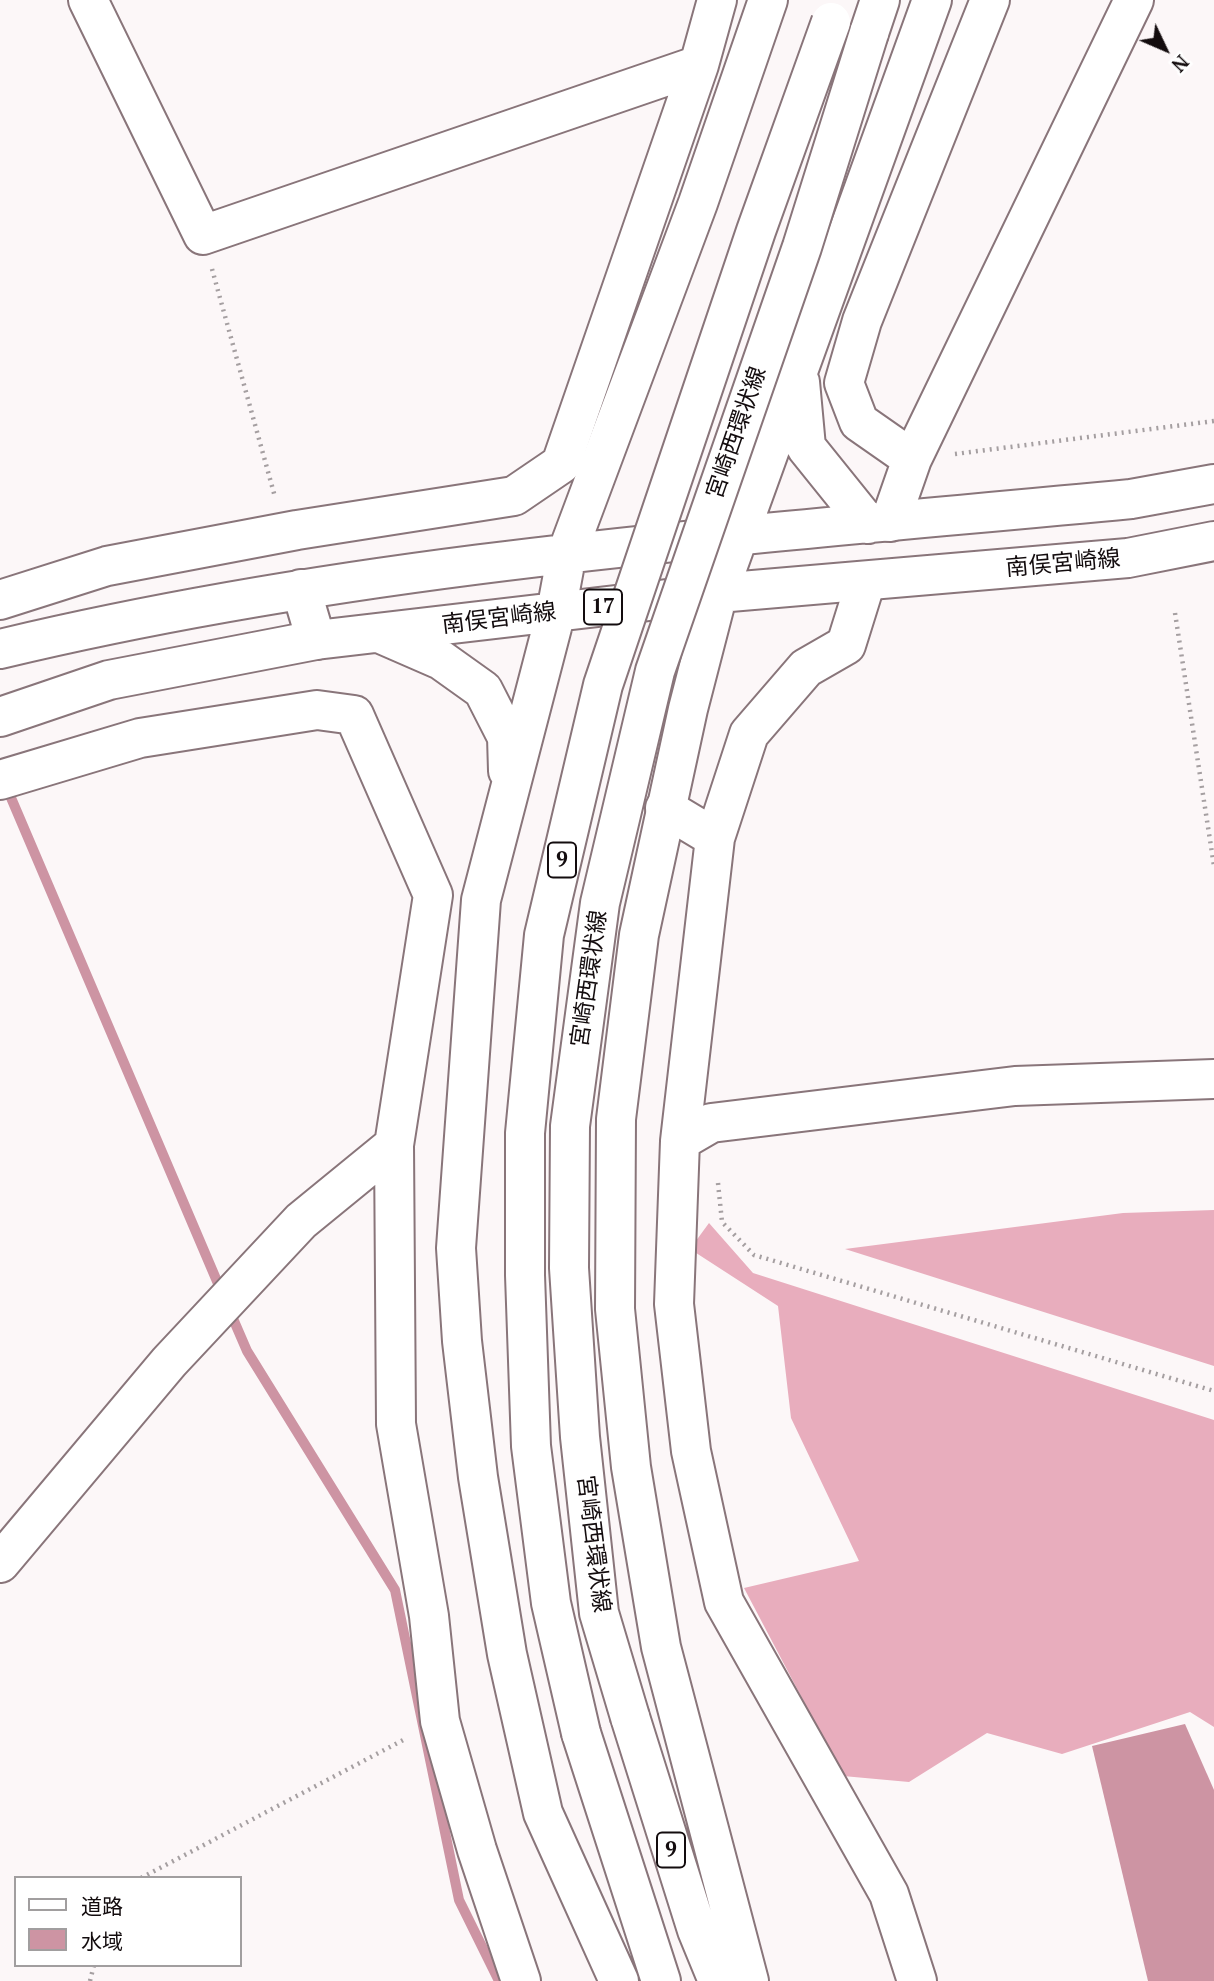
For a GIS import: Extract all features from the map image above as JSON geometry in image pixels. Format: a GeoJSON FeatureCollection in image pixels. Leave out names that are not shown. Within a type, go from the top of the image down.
{"type":"FeatureCollection","features":[{"type":"Feature","properties":{"kind":"main road"},"geometry":{"type":"LineString","coordinates":[[88,0],[203,235],[699,65]]}},
{"type":"Feature","properties":{"kind":"main road"},"geometry":{"type":"LineString","coordinates":[[0,600],[107,566],[297,530],[514,496],[561,464],[699,65],[717,0]]}},
{"type":"Feature","properties":{"kind":"main road"},"geometry":{"type":"LineString","coordinates":[[619,1981],[543,1813],[507,1654],[478,1476],[462,1341],[456,1248],[481,900],[556,612],[567,553],[698,203],[768,0]]}},
{"type":"Feature","properties":{"kind":"main road"},"geometry":{"type":"LineString","coordinates":[[749,1981],[661,1647],[631,1467],[615,1309],[616,1119],[639,935],[665,808],[718,593],[932,0]]}},
{"type":"Feature","properties":{"kind":"main road"},"geometry":{"type":"LineString","coordinates":[[912,459],[859,422],[844,383],[862,321],[990,0]]}},
{"type":"Feature","properties":{"kind":"main road"},"geometry":{"type":"LineString","coordinates":[[879,523],[1134,0]]}},
{"type":"Feature","properties":{"kind":"main road","name":"宮崎西環状線"},"geometry":{"type":"LineString","coordinates":[[661,1981],[580,1733],[551,1603],[531,1446],[525,1275],[525,1133],[544,935],[603,685],[756,231],[834,11]]}},
{"type":"Feature","properties":{"kind":"main road","name":"宮崎西環状線"},"geometry":{"type":"LineString","coordinates":[[718,1981],[693,1917],[599,1613],[580,1437],[569,1268],[570,1126],[600,902],[654,671],[802,247],[874,17]]}},
{"type":"Feature","properties":{"kind":"main road"},"geometry":{"type":"LineString","coordinates":[[799,369],[806,447],[879,523]]}},
{"type":"Feature","properties":{"kind":"main road"},"geometry":{"type":"LineString","coordinates":[[0,649],[94,627],[301,589],[567,553],[1132,499],[1214,484]]}},
{"type":"Feature","properties":{"kind":"main road","name":"南俣宮崎線"},"geometry":{"type":"LineString","coordinates":[[0,717],[109,680],[316,640],[718,593],[1128,558],[1214,541]]}},
{"type":"Feature","properties":{"kind":"main road"},"geometry":{"type":"LineString","coordinates":[[866,581],[846,645],[806,668],[749,734],[715,838],[696,1132],[674,1304],[691,1451],[724,1602],[889,1894],[917,1981]]}},
{"type":"Feature","properties":{"kind":"main road"},"geometry":{"type":"LineString","coordinates":[[301,589],[316,640]]}},
{"type":"Feature","properties":{"kind":"main road"},"geometry":{"type":"LineString","coordinates":[[378,633],[440,660],[483,690],[507,737],[509,794]]}},
{"type":"Feature","properties":{"kind":"main road"},"geometry":{"type":"LineString","coordinates":[[0,780],[140,738],[317,709],[354,715],[433,895],[394,1145],[396,1424],[429,1616],[440,1721],[477,1850],[521,1981]]}},
{"type":"Feature","properties":{"kind":"main road"},"geometry":{"type":"LineString","coordinates":[[665,808],[715,838]]}},
{"type":"Feature","properties":{"kind":"main road"},"geometry":{"type":"LineString","coordinates":[[696,1132],[1015,1086],[1214,1079]]}},
{"type":"Feature","properties":{"kind":"main road"},"geometry":{"type":"LineString","coordinates":[[0,1563],[169,1362],[302,1221],[394,1145]]}},
{"type":"Feature","properties":{"kind":"path"},"geometry":{"type":"LineString","coordinates":[[203,235],[279,510]]}},
{"type":"Feature","properties":{"kind":"path"},"geometry":{"type":"LineString","coordinates":[[912,459],[1214,421]]}},
{"type":"Feature","properties":{"kind":"path"},"geometry":{"type":"LineString","coordinates":[[1175,613],[1214,866]]}},
{"type":"Feature","properties":{"kind":"path"},"geometry":{"type":"LineString","coordinates":[[696,1132],[722,1222],[754,1255],[1214,1391]]}},
{"type":"Feature","properties":{"kind":"path"},"geometry":{"type":"LineString","coordinates":[[145,1876],[440,1721]]}},
{"type":"Feature","properties":{"kind":"shaded area"},"geometry":{"type":"Polygon","coordinates":[[[1214,1210],[1214,1366],[845,1249],[1123,1213],[1214,1210]]]}},
{"type":"Feature","properties":{"kind":"shaded area"},"geometry":{"type":"Polygon","coordinates":[[[709,1223],[753,1273],[1214,1420],[1214,1727],[1190,1712],[1062,1754],[987,1733],[909,1782],[843,1776],[744,1588],[859,1561],[791,1418],[778,1306],[690,1249],[709,1223]]]}},
{"type":"Feature","properties":{"kind":"water"},"geometry":{"type":"Polygon","coordinates":[[[1185,1724],[1214,1790],[1214,1981],[1148,1981],[1092,1746],[1185,1724]]]}},
{"type":"Feature","properties":{"kind":"waterway"},"geometry":{"type":"LineString","coordinates":[[6,786],[222,1293]]}},
{"type":"Feature","properties":{"kind":"waterway"},"geometry":{"type":"LineString","coordinates":[[228,1307],[247,1351],[395,1590],[459,1900],[499,1981]]}}]}
